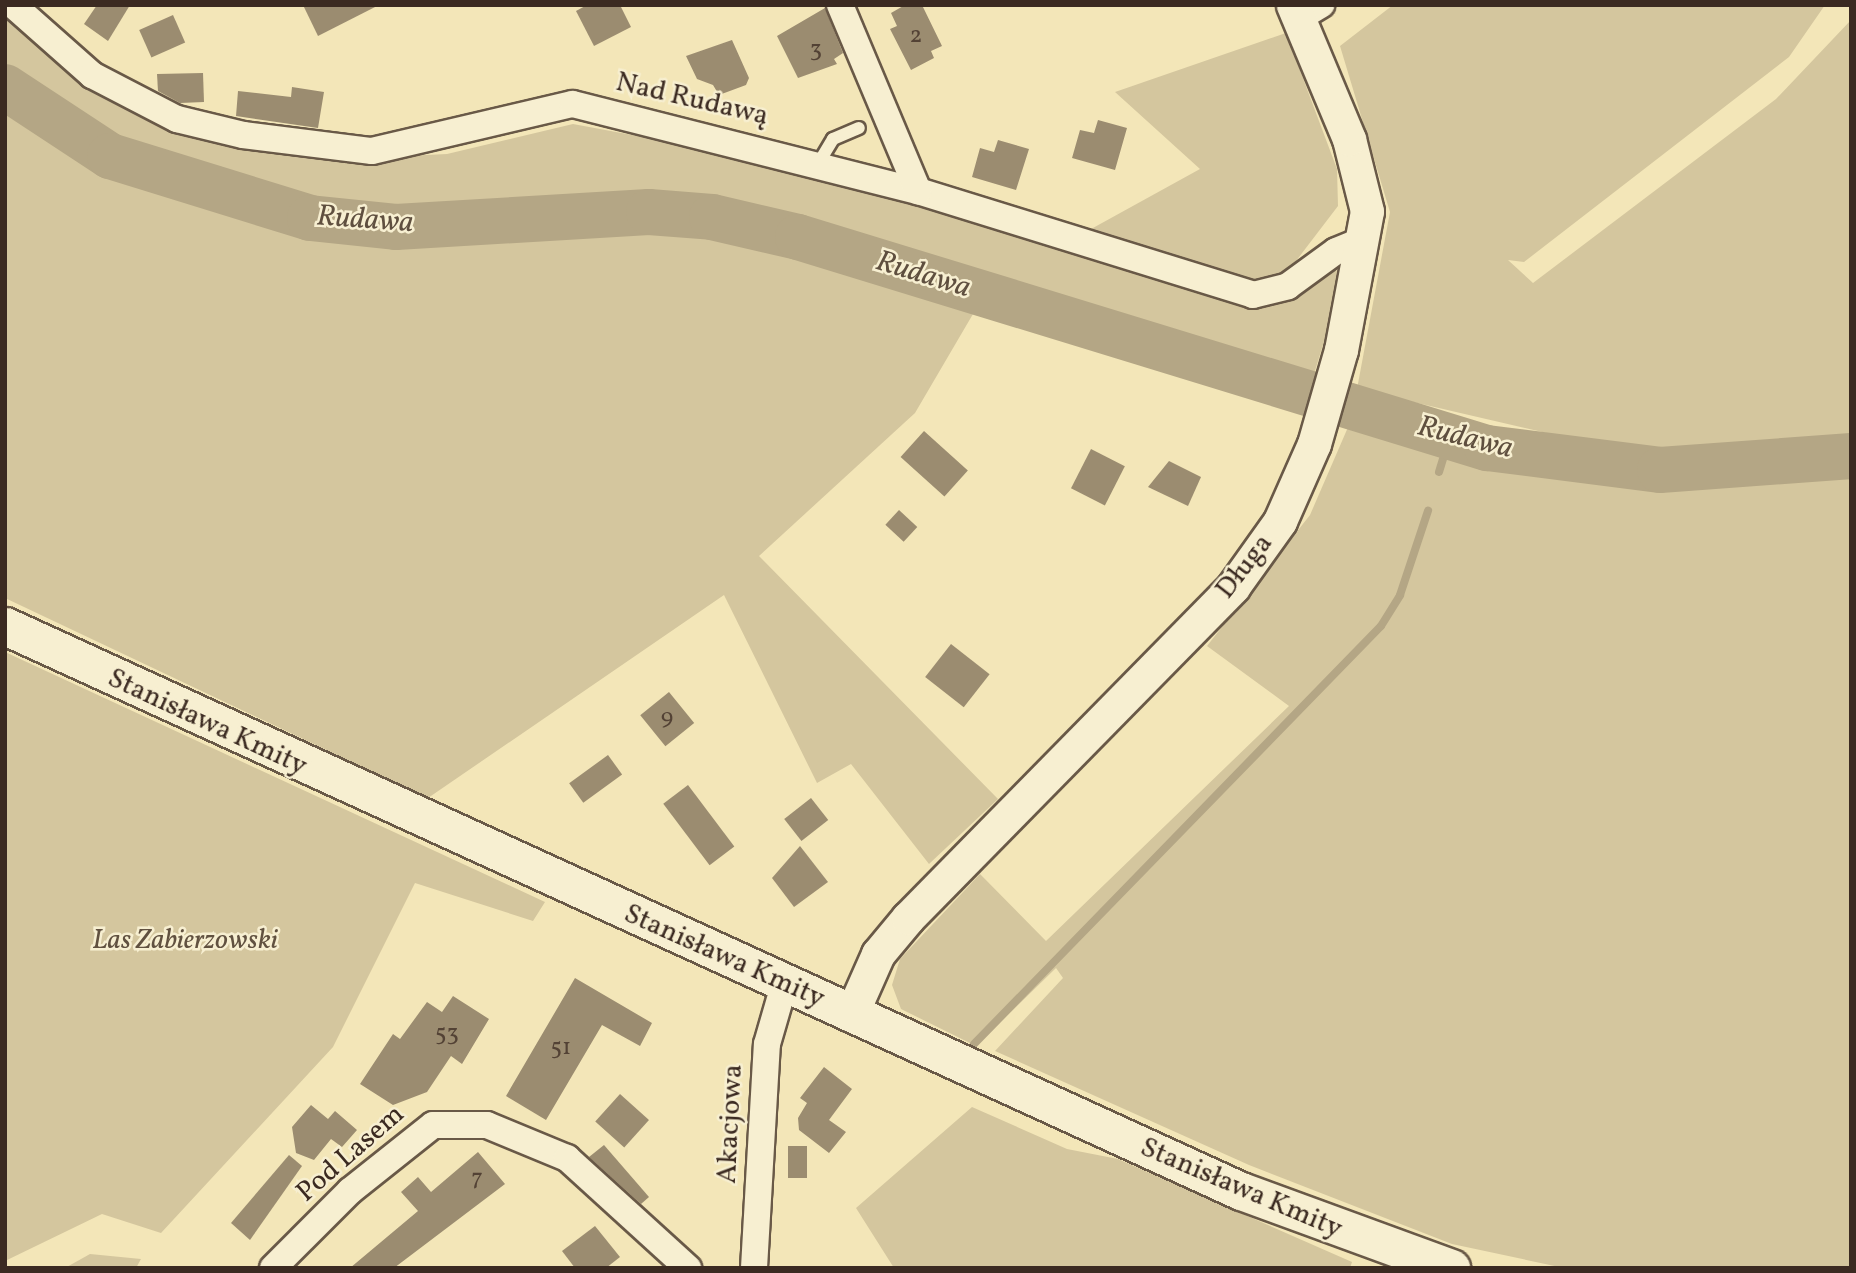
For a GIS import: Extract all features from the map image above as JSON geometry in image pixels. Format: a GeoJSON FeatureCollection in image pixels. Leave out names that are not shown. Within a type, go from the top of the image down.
{"type":"FeatureCollection","features":[{"type":"Feature","properties":{"kind":"main road","name":"Stanisława Kmity"},"geometry":{"type":"LineString","coordinates":[[5,626],[784,985],[1295,1214],[1451,1268]]}},
{"type":"Feature","properties":{"kind":"street","name":"Nad Rudawą"},"geometry":{"type":"LineString","coordinates":[[13,5],[92,75],[177,118],[243,135],[372,151],[573,104],[918,191],[1253,295],[1288,286],[1336,251],[1365,239]]}},
{"type":"Feature","properties":{"kind":"street"},"geometry":{"type":"LineString","coordinates":[[840,5],[918,191]]}},
{"type":"Feature","properties":{"kind":"street","name":"Długa"},"geometry":{"type":"LineString","coordinates":[[851,1015],[878,954],[908,918],[1233,587],[1280,522],[1314,444],[1341,350],[1365,239],[1367,211],[1349,139],[1304,9]]}},
{"type":"Feature","properties":{"kind":"street","name":"Akacjowa"},"geometry":{"type":"LineString","coordinates":[[755,1261],[767,1044],[784,985]]}},
{"type":"Feature","properties":{"kind":"street","name":"Pod Lasem"},"geometry":{"type":"LineString","coordinates":[[273,1268],[350,1191],[433,1125],[486,1125],[567,1157],[688,1268]]}},
{"type":"Feature","properties":{"kind":"street"},"geometry":{"type":"LineString","coordinates":[[731,1268],[755,1261]]}},
{"type":"Feature","properties":{"kind":"lane"},"geometry":{"type":"LineString","coordinates":[[818,164],[833,139],[859,128]]}},
{"type":"Feature","properties":{"kind":"green space"},"geometry":{"type":"Polygon","coordinates":[[[1393,5],[1825,5],[1789,57],[1524,262],[1508,260],[1533,283],[1776,99],[1851,20],[1851,436],[1819,448],[1723,458],[1641,455],[1357,389],[1390,212],[1340,46],[1393,5]]]}},
{"type":"Feature","properties":{"kind":"green space"},"geometry":{"type":"Polygon","coordinates":[[[5,7],[130,109],[364,158],[447,154],[573,124],[799,166],[1244,301],[1333,269],[1344,276],[1303,410],[973,314],[915,413],[759,556],[998,799],[929,864],[851,764],[817,783],[724,595],[428,798],[5,598],[5,7]]]}},
{"type":"Feature","properties":{"kind":"green space"},"geometry":{"type":"Polygon","coordinates":[[[1286,33],[1337,169],[1338,206],[1283,278],[1243,283],[1082,234],[1200,169],[1115,92],[1286,33]]]}},
{"type":"Feature","properties":{"kind":"green space"},"geometry":{"type":"Polygon","coordinates":[[[1352,418],[1515,458],[1652,483],[1721,482],[1851,465],[1851,1268],[1564,1268],[1452,1244],[1249,1165],[995,1051],[1063,978],[1056,968],[976,1046],[901,1009],[892,985],[900,959],[980,874],[1046,941],[1289,706],[1207,646],[1310,515],[1352,418]]]}},
{"type":"Feature","properties":{"kind":"green space","name":"Las Zabierzowski"},"geometry":{"type":"Polygon","coordinates":[[[5,652],[545,902],[533,921],[415,883],[333,1047],[161,1233],[102,1214],[5,1261],[5,652]]]}},
{"type":"Feature","properties":{"kind":"green space"},"geometry":{"type":"Polygon","coordinates":[[[972,1107],[1067,1149],[1118,1159],[1352,1262],[1350,1268],[894,1268],[856,1208],[972,1107]]]}},
{"type":"Feature","properties":{"kind":"green space"},"geometry":{"type":"Polygon","coordinates":[[[90,1254],[141,1259],[136,1268],[65,1268],[90,1254]]]}},
{"type":"Feature","properties":{"kind":"building"},"geometry":{"type":"Polygon","coordinates":[[[97,5],[130,5],[108,41],[84,24],[97,5]]]}},
{"type":"Feature","properties":{"kind":"building"},"geometry":{"type":"Polygon","coordinates":[[[303,5],[379,5],[318,36],[303,5]]]}},
{"type":"Feature","properties":{"kind":"building"},"geometry":{"type":"Polygon","coordinates":[[[587,5],[620,5],[631,27],[594,46],[576,11],[587,5]]]}},
{"type":"Feature","properties":{"kind":"building"},"geometry":{"type":"Polygon","coordinates":[[[905,5],[922,5],[942,46],[931,51],[934,58],[911,70],[890,29],[897,26],[891,13],[905,5]]]}},
{"type":"Feature","properties":{"kind":"building"},"geometry":{"type":"Polygon","coordinates":[[[825,8],[843,53],[834,59],[837,64],[798,78],[777,36],[825,8]]]}},
{"type":"Feature","properties":{"kind":"building"},"geometry":{"type":"Polygon","coordinates":[[[173,15],[185,42],[151,57],[139,30],[173,15]]]}},
{"type":"Feature","properties":{"kind":"building"},"geometry":{"type":"Polygon","coordinates":[[[732,40],[749,78],[746,85],[719,95],[713,85],[697,79],[686,56],[732,40]]]}},
{"type":"Feature","properties":{"kind":"building"},"geometry":{"type":"Polygon","coordinates":[[[203,73],[204,102],[180,103],[158,91],[157,74],[203,73]]]}},
{"type":"Feature","properties":{"kind":"building"},"geometry":{"type":"Polygon","coordinates":[[[292,87],[324,92],[318,128],[236,116],[238,91],[291,97],[292,87]]]}},
{"type":"Feature","properties":{"kind":"building"},"geometry":{"type":"Polygon","coordinates":[[[1098,120],[1127,128],[1115,170],[1072,158],[1080,130],[1094,133],[1098,120]]]}},
{"type":"Feature","properties":{"kind":"building"},"geometry":{"type":"Polygon","coordinates":[[[998,140],[1029,149],[1016,190],[972,177],[980,148],[994,152],[998,140]]]}},
{"type":"Feature","properties":{"kind":"building"},"geometry":{"type":"Polygon","coordinates":[[[924,431],[968,470],[944,496],[901,457],[924,431]]]}},
{"type":"Feature","properties":{"kind":"building"},"geometry":{"type":"Polygon","coordinates":[[[1091,449],[1125,466],[1105,505],[1071,488],[1091,449]]]}},
{"type":"Feature","properties":{"kind":"building"},"geometry":{"type":"Polygon","coordinates":[[[1169,461],[1201,477],[1188,506],[1148,487],[1169,461]]]}},
{"type":"Feature","properties":{"kind":"building"},"geometry":{"type":"Polygon","coordinates":[[[899,510],[917,527],[904,542],[885,525],[899,510]]]}},
{"type":"Feature","properties":{"kind":"building"},"geometry":{"type":"Polygon","coordinates":[[[951,644],[990,674],[964,707],[925,677],[951,644]]]}},
{"type":"Feature","properties":{"kind":"building"},"geometry":{"type":"Polygon","coordinates":[[[669,692],[694,723],[665,746],[640,715],[669,692]]]}},
{"type":"Feature","properties":{"kind":"building"},"geometry":{"type":"Polygon","coordinates":[[[608,755],[622,774],[583,803],[569,783],[608,755]]]}},
{"type":"Feature","properties":{"kind":"building"},"geometry":{"type":"Polygon","coordinates":[[[688,785],[734,846],[710,865],[663,804],[688,785]]]}},
{"type":"Feature","properties":{"kind":"building"},"geometry":{"type":"Polygon","coordinates":[[[811,798],[828,820],[801,841],[784,819],[811,798]]]}},
{"type":"Feature","properties":{"kind":"building"},"geometry":{"type":"Polygon","coordinates":[[[800,846],[828,882],[794,907],[772,878],[800,846]]]}},
{"type":"Feature","properties":{"kind":"building"},"geometry":{"type":"Polygon","coordinates":[[[575,978],[652,1023],[640,1046],[602,1025],[546,1120],[506,1096],[575,978]]]}},
{"type":"Feature","properties":{"kind":"building"},"geometry":{"type":"Polygon","coordinates":[[[453,996],[489,1019],[462,1064],[451,1056],[427,1092],[393,1105],[360,1084],[393,1034],[400,1039],[427,1002],[442,1012],[453,996]]]}},
{"type":"Feature","properties":{"kind":"building"},"geometry":{"type":"Polygon","coordinates":[[[824,1067],[852,1089],[829,1120],[846,1132],[829,1153],[799,1130],[798,1118],[807,1103],[800,1098],[824,1067]]]}},
{"type":"Feature","properties":{"kind":"building"},"geometry":{"type":"Polygon","coordinates":[[[620,1094],[649,1120],[624,1148],[595,1121],[620,1094]]]}},
{"type":"Feature","properties":{"kind":"building"},"geometry":{"type":"Polygon","coordinates":[[[311,1105],[328,1119],[335,1111],[357,1130],[342,1147],[331,1139],[314,1160],[296,1153],[292,1127],[311,1105]]]}},
{"type":"Feature","properties":{"kind":"building"},"geometry":{"type":"Polygon","coordinates":[[[604,1145],[649,1197],[641,1204],[589,1157],[604,1145]]]}},
{"type":"Feature","properties":{"kind":"building"},"geometry":{"type":"Polygon","coordinates":[[[788,1146],[807,1146],[807,1178],[788,1178],[788,1146]]]}},
{"type":"Feature","properties":{"kind":"building"},"geometry":{"type":"Polygon","coordinates":[[[478,1152],[505,1184],[394,1268],[350,1268],[418,1211],[401,1192],[418,1177],[431,1192],[478,1152]]]}},
{"type":"Feature","properties":{"kind":"building"},"geometry":{"type":"Polygon","coordinates":[[[289,1155],[302,1166],[250,1240],[231,1223],[289,1155]]]}},
{"type":"Feature","properties":{"kind":"building"},"geometry":{"type":"Polygon","coordinates":[[[595,1226],[620,1257],[606,1268],[575,1268],[562,1251],[595,1226]]]}},
{"type":"Feature","properties":{"kind":"waterway","name":"Rudawa"},"geometry":{"type":"LineString","coordinates":[[5,87],[110,156],[310,218],[396,227],[649,212],[712,217],[798,237],[1487,448],[1660,470],[1851,456]]}},
{"type":"Feature","properties":{"kind":"waterway"},"geometry":{"type":"LineString","coordinates":[[1439,472],[1450,437]]}},
{"type":"Feature","properties":{"kind":"waterway"},"geometry":{"type":"LineString","coordinates":[[974,1044],[1381,626],[1400,595],[1428,511]]}}]}
